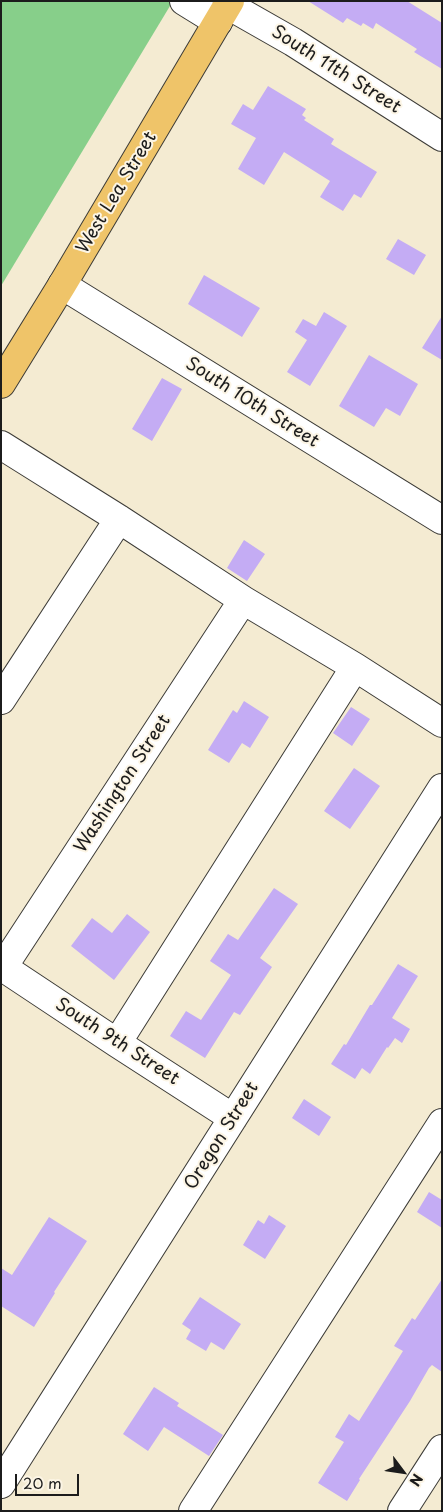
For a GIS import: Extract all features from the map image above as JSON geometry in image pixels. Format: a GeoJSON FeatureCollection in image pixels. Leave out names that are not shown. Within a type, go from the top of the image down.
{"type":"FeatureCollection","features":[{"type":"Feature","properties":{"kind":"main road","name":"West Lea Street"},"geometry":{"type":"LineString","coordinates":[[1,384],[226,10]]}},
{"type":"Feature","properties":{"kind":"street","name":"South 11th Street"},"geometry":{"type":"LineString","coordinates":[[184,1],[226,10],[293,42],[442,136]]}},
{"type":"Feature","properties":{"kind":"street","name":"South 10th Street"},"geometry":{"type":"LineString","coordinates":[[62,285],[442,520]]}},
{"type":"Feature","properties":{"kind":"street"},"geometry":{"type":"LineString","coordinates":[[1,445],[243,600],[442,723]]}},
{"type":"Feature","properties":{"kind":"street"},"geometry":{"type":"LineString","coordinates":[[1,700],[119,519]]}},
{"type":"Feature","properties":{"kind":"street","name":"Washington Street"},"geometry":{"type":"LineString","coordinates":[[2,966],[243,600]]}},
{"type":"Feature","properties":{"kind":"street"},"geometry":{"type":"LineString","coordinates":[[118,1043],[355,668]]}},
{"type":"Feature","properties":{"kind":"street","name":"Oregon Street"},"geometry":{"type":"LineString","coordinates":[[1,1484],[442,788]]}},
{"type":"Feature","properties":{"kind":"street","name":"South 9th Street"},"geometry":{"type":"LineString","coordinates":[[2,966],[233,1118]]}},
{"type":"Feature","properties":{"kind":"street"},"geometry":{"type":"LineString","coordinates":[[193,1511],[442,1123]]}},
{"type":"Feature","properties":{"kind":"street"},"geometry":{"type":"LineString","coordinates":[[402,1511],[442,1449]]}},
{"type":"Feature","properties":{"kind":"green space"},"geometry":{"type":"Polygon","coordinates":[[[1,1],[173,1],[1,286],[1,1]]]}},
{"type":"Feature","properties":{"kind":"building"},"geometry":{"type":"Polygon","coordinates":[[[308,1],[407,1],[442,23],[442,69],[414,52],[417,49],[376,23],[373,29],[363,23],[361,26],[347,18],[343,23],[308,1]]]}},
{"type":"Feature","properties":{"kind":"building"},"geometry":{"type":"Polygon","coordinates":[[[268,86],[306,109],[302,115],[306,118],[304,120],[334,139],[331,144],[377,172],[361,198],[354,194],[343,211],[320,197],[330,181],[284,152],[264,185],[238,169],[256,138],[231,124],[243,104],[253,110],[268,86]]]}},
{"type":"Feature","properties":{"kind":"building"},"geometry":{"type":"Polygon","coordinates":[[[398,239],[426,255],[414,275],[386,259],[398,239]]]}},
{"type":"Feature","properties":{"kind":"building"},"geometry":{"type":"Polygon","coordinates":[[[204,275],[260,308],[242,337],[188,304],[204,275]]]}},
{"type":"Feature","properties":{"kind":"building"},"geometry":{"type":"Polygon","coordinates":[[[324,312],[347,326],[310,386],[287,372],[307,340],[295,332],[303,319],[316,326],[324,312]]]}},
{"type":"Feature","properties":{"kind":"building"},"geometry":{"type":"Polygon","coordinates":[[[442,316],[442,360],[422,348],[442,316]]]}},
{"type":"Feature","properties":{"kind":"building"},"geometry":{"type":"Polygon","coordinates":[[[369,355],[418,384],[400,416],[386,408],[374,427],[339,406],[369,355]]]}},
{"type":"Feature","properties":{"kind":"building"},"geometry":{"type":"Polygon","coordinates":[[[162,378],[182,389],[152,441],[132,429],[162,378]]]}},
{"type":"Feature","properties":{"kind":"building"},"geometry":{"type":"Polygon","coordinates":[[[244,540],[265,554],[247,581],[227,568],[244,540]]]}},
{"type":"Feature","properties":{"kind":"building"},"geometry":{"type":"Polygon","coordinates":[[[244,701],[269,717],[250,748],[242,743],[229,763],[208,750],[233,710],[237,713],[244,701]]]}},
{"type":"Feature","properties":{"kind":"building"},"geometry":{"type":"Polygon","coordinates":[[[351,707],[370,719],[352,746],[333,733],[351,707]]]}},
{"type":"Feature","properties":{"kind":"building"},"geometry":{"type":"Polygon","coordinates":[[[354,768],[380,786],[350,829],[324,811],[354,768]]]}},
{"type":"Feature","properties":{"kind":"building"},"geometry":{"type":"Polygon","coordinates":[[[274,888],[298,904],[260,958],[272,967],[240,1015],[234,1012],[205,1058],[170,1036],[186,1011],[201,1020],[231,975],[210,961],[228,934],[238,940],[274,888]]]}},
{"type":"Feature","properties":{"kind":"building"},"geometry":{"type":"Polygon","coordinates":[[[127,914],[150,932],[114,980],[71,946],[92,918],[112,933],[127,914]]]}},
{"type":"Feature","properties":{"kind":"building"},"geometry":{"type":"Polygon","coordinates":[[[398,964],[418,976],[392,1018],[410,1029],[402,1043],[395,1038],[387,1047],[370,1074],[362,1068],[355,1079],[331,1064],[344,1044],[346,1045],[398,964]]]}},
{"type":"Feature","properties":{"kind":"building"},"geometry":{"type":"Polygon","coordinates":[[[304,1099],[331,1117],[319,1136],[292,1118],[304,1099]]]}},
{"type":"Feature","properties":{"kind":"building"},"geometry":{"type":"Polygon","coordinates":[[[429,1192],[442,1200],[442,1228],[417,1212],[429,1192]]]}},
{"type":"Feature","properties":{"kind":"building"},"geometry":{"type":"Polygon","coordinates":[[[269,1215],[286,1226],[265,1259],[243,1245],[258,1220],[264,1224],[269,1215]]]}},
{"type":"Feature","properties":{"kind":"building"},"geometry":{"type":"Polygon","coordinates":[[[49,1217],[87,1241],[34,1327],[1,1306],[1,1268],[12,1275],[49,1217]]]}},
{"type":"Feature","properties":{"kind":"building"},"geometry":{"type":"Polygon","coordinates":[[[442,1279],[442,1372],[432,1365],[429,1368],[347,1501],[318,1483],[344,1442],[335,1437],[349,1414],[359,1421],[403,1351],[394,1346],[412,1318],[415,1320],[442,1279]]]}},
{"type":"Feature","properties":{"kind":"building"},"geometry":{"type":"Polygon","coordinates":[[[200,1297],[241,1324],[224,1350],[211,1342],[206,1351],[186,1339],[191,1330],[182,1324],[200,1297]]]}},
{"type":"Feature","properties":{"kind":"building"},"geometry":{"type":"Polygon","coordinates":[[[154,1387],[179,1403],[177,1406],[223,1435],[209,1456],[164,1427],[148,1451],[123,1434],[154,1387]]]}}]}
